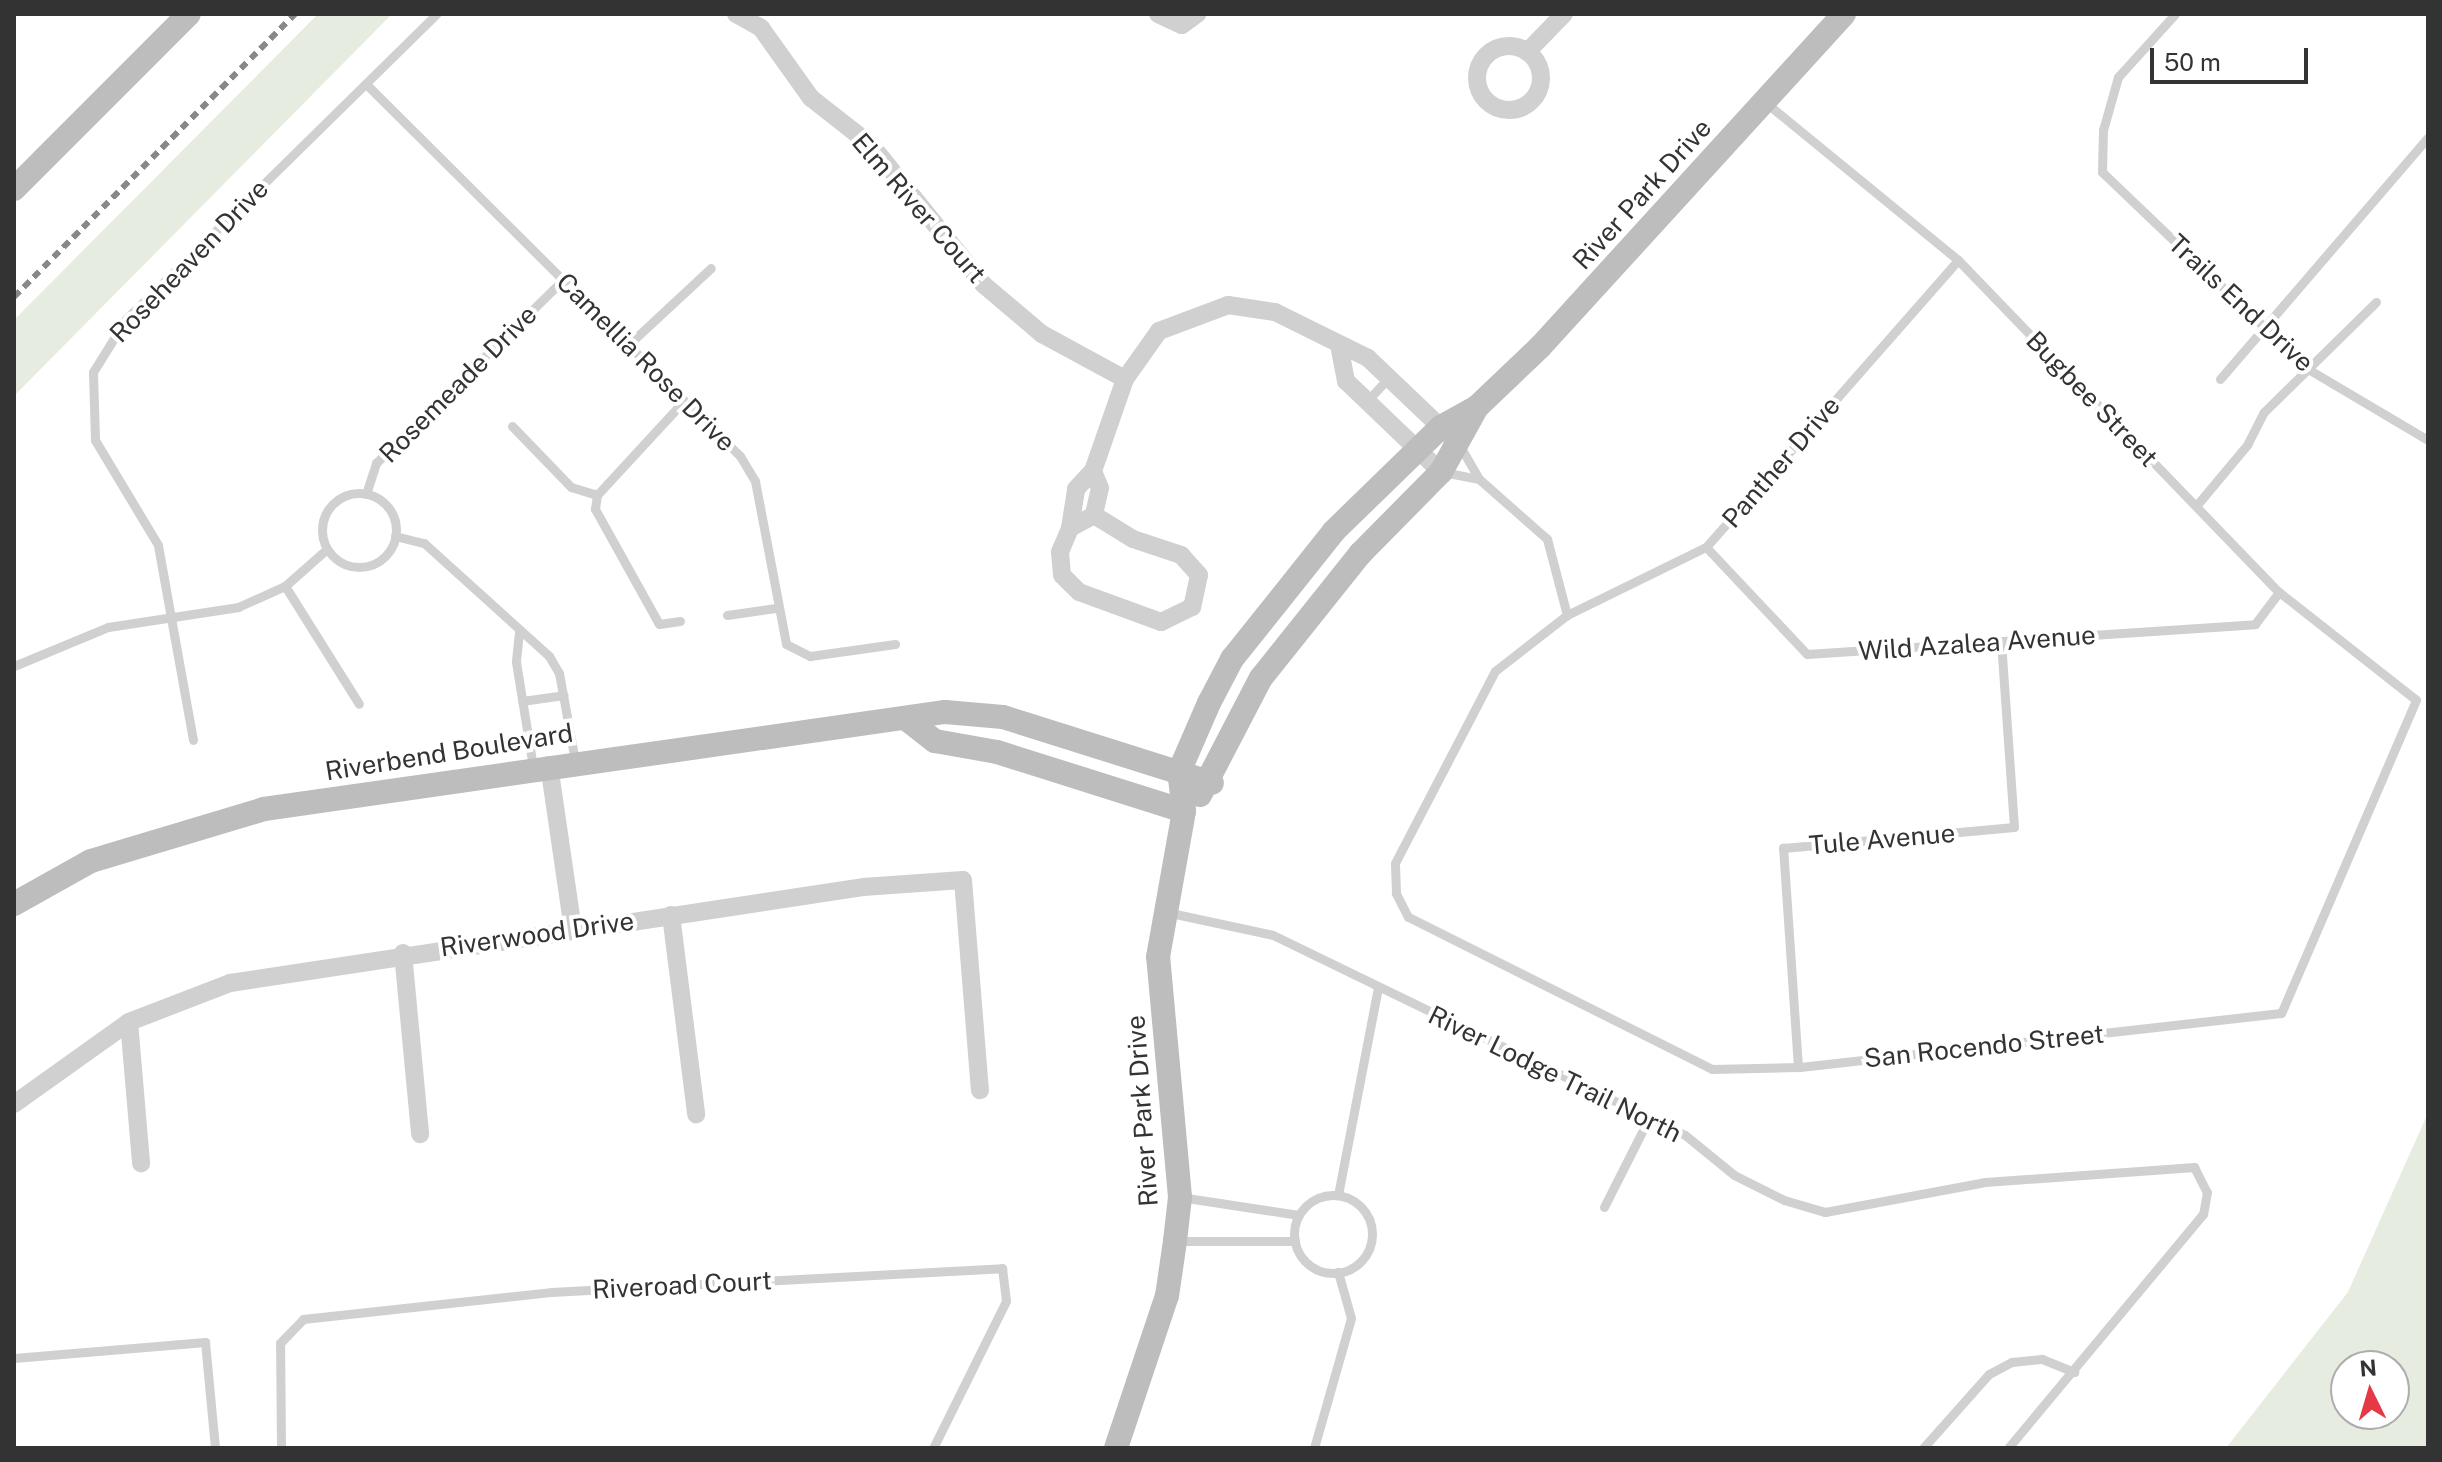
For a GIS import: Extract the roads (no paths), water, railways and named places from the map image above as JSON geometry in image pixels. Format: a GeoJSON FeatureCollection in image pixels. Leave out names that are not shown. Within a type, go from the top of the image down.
{"type":"FeatureCollection","features":[{"type":"Feature","properties":{"kind":"street"},"geometry":{"type":"LineString","coordinates":[[14,189],[189,14]]}},
{"type":"Feature","properties":{"kind":"street","name":"Elm River Court"},"geometry":{"type":"LineString","coordinates":[[736,14],[761,28],[811,98],[871,145],[984,285],[1042,334],[1125,379]]}},
{"type":"Feature","properties":{"kind":"street"},"geometry":{"type":"LineString","coordinates":[[1158,14],[1182,25],[1197,14]]}},
{"type":"Feature","properties":{"kind":"street"},"geometry":{"type":"LineString","coordinates":[[1527,52],[1564,14]]}},
{"type":"Feature","properties":{"kind":"street","name":"River Park Drive"},"geometry":{"type":"LineString","coordinates":[[1116,1448],[1167,1296],[1180,1197],[1158,957],[1163,911],[1184,811],[1179,772],[1232,659],[1334,531],[1441,427],[1477,407],[1844,14]]}},
{"type":"Feature","properties":{"kind":"street"},"geometry":{"type":"LineString","coordinates":[[1094,515],[1133,539],[1181,555],[1199,575],[1192,607],[1161,622],[1079,592],[1062,575],[1060,552],[1070,528],[1076,489],[1093,471],[1125,379],[1159,331],[1228,305],[1297,320],[1340,350],[1368,358],[1460,446]]}},
{"type":"Feature","properties":{"kind":"street"},"geometry":{"type":"LineString","coordinates":[[1340,350],[1346,381],[1415,452],[1441,472]]}},
{"type":"Feature","properties":{"kind":"street","name":"River Park Drive"},"geometry":{"type":"LineString","coordinates":[[1184,811],[1212,783],[1261,678],[1360,554],[1441,472],[1460,446],[1477,407]]}},
{"type":"Feature","properties":{"kind":"street"},"geometry":{"type":"LineString","coordinates":[[1070,528],[1094,515],[1100,488],[1093,471]]}},
{"type":"Feature","properties":{"kind":"street","name":"Riverbend Boulevard"},"geometry":{"type":"LineString","coordinates":[[14,904],[91,861],[196,826],[541,766],[909,721],[945,712],[1003,717],[1212,783]]}},
{"type":"Feature","properties":{"kind":"street"},"geometry":{"type":"LineString","coordinates":[[909,721],[935,741],[997,752],[1184,811]]}},
{"type":"Feature","properties":{"kind":"street"},"geometry":{"type":"LineString","coordinates":[[541,766],[573,930]]}},
{"type":"Feature","properties":{"kind":"street","name":"Riverwood Drive"},"geometry":{"type":"LineString","coordinates":[[14,1104],[129,1022],[230,983],[403,953],[671,915],[952,881],[969,888],[980,1090]]}},
{"type":"Feature","properties":{"kind":"street"},"geometry":{"type":"LineString","coordinates":[[671,915],[696,1114]]}},
{"type":"Feature","properties":{"kind":"street"},"geometry":{"type":"LineString","coordinates":[[403,953],[420,1134]]}},
{"type":"Feature","properties":{"kind":"street"},"geometry":{"type":"LineString","coordinates":[[129,1022],[141,1163]]}},
{"type":"Feature","properties":{"kind":"lane","name":"Roseheaven Drive"},"geometry":{"type":"LineString","coordinates":[[193,740],[158,545],[95,440],[93,372],[126,319],[436,14]]}},
{"type":"Feature","properties":{"kind":"lane","name":"Trails End Drive"},"geometry":{"type":"LineString","coordinates":[[2175,14],[2118,77],[2103,130],[2102,172],[2308,369],[2428,440]]}},
{"type":"Feature","properties":{"kind":"lane","name":"Camellia Rose Drive"},"geometry":{"type":"LineString","coordinates":[[366,84],[561,282],[628,345],[682,403],[740,456],[755,481],[780,635],[799,654],[895,644]]}},
{"type":"Feature","properties":{"kind":"lane","name":"Bugbee Street"},"geometry":{"type":"LineString","coordinates":[[1764,101],[1958,260],[2279,592],[2416,700]]}},
{"type":"Feature","properties":{"kind":"lane"},"geometry":{"type":"LineString","coordinates":[[2220,379],[2428,137]]}},
{"type":"Feature","properties":{"kind":"lane","name":"Panther Drive"},"geometry":{"type":"LineString","coordinates":[[1396,893],[1395,863],[1495,671],[1567,615],[1706,547],[1958,260]]}},
{"type":"Feature","properties":{"kind":"lane"},"geometry":{"type":"LineString","coordinates":[[628,345],[711,268]]}},
{"type":"Feature","properties":{"kind":"lane","name":"Rosemeade Drive"},"geometry":{"type":"LineString","coordinates":[[366,494],[376,463],[561,282]]}},
{"type":"Feature","properties":{"kind":"lane"},"geometry":{"type":"LineString","coordinates":[[2196,506],[2247,445],[2264,412],[2376,302]]}},
{"type":"Feature","properties":{"kind":"lane"},"geometry":{"type":"LineString","coordinates":[[1366,402],[1388,378]]}},
{"type":"Feature","properties":{"kind":"lane"},"geometry":{"type":"LineString","coordinates":[[680,621],[659,624],[595,509],[597,495],[682,403]]}},
{"type":"Feature","properties":{"kind":"lane"},"geometry":{"type":"LineString","coordinates":[[512,426],[571,487],[597,495]]}},
{"type":"Feature","properties":{"kind":"lane"},"geometry":{"type":"LineString","coordinates":[[1460,446],[1479,479],[1547,539],[1567,615]]}},
{"type":"Feature","properties":{"kind":"lane"},"geometry":{"type":"LineString","coordinates":[[1441,472],[1479,479]]}},
{"type":"Feature","properties":{"kind":"lane"},"geometry":{"type":"LineString","coordinates":[[366,494],[390,511],[395,536],[382,559],[365,567],[340,562],[327,549],[327,512],[343,497],[366,494]]}},
{"type":"Feature","properties":{"kind":"lane"},"geometry":{"type":"LineString","coordinates":[[395,536],[424,543],[549,656],[564,695],[575,761]]}},
{"type":"Feature","properties":{"kind":"lane","name":"Wild Azalea Avenue"},"geometry":{"type":"LineString","coordinates":[[1706,547],[1807,654],[2255,624],[2279,592]]}},
{"type":"Feature","properties":{"kind":"lane"},"geometry":{"type":"LineString","coordinates":[[14,666],[108,627],[174,621],[238,607],[285,586],[327,549]]}},
{"type":"Feature","properties":{"kind":"lane"},"geometry":{"type":"LineString","coordinates":[[285,586],[359,704]]}},
{"type":"Feature","properties":{"kind":"lane"},"geometry":{"type":"LineString","coordinates":[[727,615],[775,608]]}},
{"type":"Feature","properties":{"kind":"lane"},"geometry":{"type":"LineString","coordinates":[[519,632],[522,701],[541,766]]}},
{"type":"Feature","properties":{"kind":"lane","name":"Tule Avenue"},"geometry":{"type":"LineString","coordinates":[[1798,1067],[1783,848],[2014,827],[2001,641]]}},
{"type":"Feature","properties":{"kind":"lane"},"geometry":{"type":"LineString","coordinates":[[522,701],[564,695]]}},
{"type":"Feature","properties":{"kind":"lane","name":"San Rocendo Street"},"geometry":{"type":"LineString","coordinates":[[1396,893],[1408,917],[1712,1069],[1798,1067],[2281,1013],[2416,700]]}},
{"type":"Feature","properties":{"kind":"lane","name":"River Lodge Trail North"},"geometry":{"type":"LineString","coordinates":[[1163,911],[1273,935],[1649,1118],[1734,1175],[1825,1212],[1870,1209],[1985,1182],[2194,1167],[2207,1192],[2203,1214],[2075,1372]]}},
{"type":"Feature","properties":{"kind":"lane"},"geometry":{"type":"LineString","coordinates":[[1338,1195],[1378,988]]}},
{"type":"Feature","properties":{"kind":"lane"},"geometry":{"type":"LineString","coordinates":[[1604,1207],[1649,1118]]}},
{"type":"Feature","properties":{"kind":"lane"},"geometry":{"type":"LineString","coordinates":[[1338,1195],[1360,1205],[1372,1231],[1363,1258],[1338,1272],[1315,1268],[1295,1241],[1299,1215],[1320,1197],[1338,1195]]}},
{"type":"Feature","properties":{"kind":"lane"},"geometry":{"type":"LineString","coordinates":[[1180,1197],[1299,1215]]}},
{"type":"Feature","properties":{"kind":"lane"},"geometry":{"type":"LineString","coordinates":[[1175,1241],[1295,1241]]}},
{"type":"Feature","properties":{"kind":"lane","name":"Riveroad Court"},"geometry":{"type":"LineString","coordinates":[[281,1448],[280,1343],[303,1319],[551,1292],[1002,1268],[1006,1301],[933,1448]]}},
{"type":"Feature","properties":{"kind":"lane"},"geometry":{"type":"LineString","coordinates":[[1314,1448],[1351,1318],[1338,1272]]}},
{"type":"Feature","properties":{"kind":"lane"},"geometry":{"type":"LineString","coordinates":[[14,1358],[205,1342],[215,1448]]}},
{"type":"Feature","properties":{"kind":"lane"},"geometry":{"type":"LineString","coordinates":[[1923,1448],[1989,1374],[2012,1362],[2042,1359],[2075,1372],[2008,1448]]}},
{"type":"Feature","properties":{"kind":"railway"},"geometry":{"type":"LineString","coordinates":[[14,297],[295,14]]}}]}
